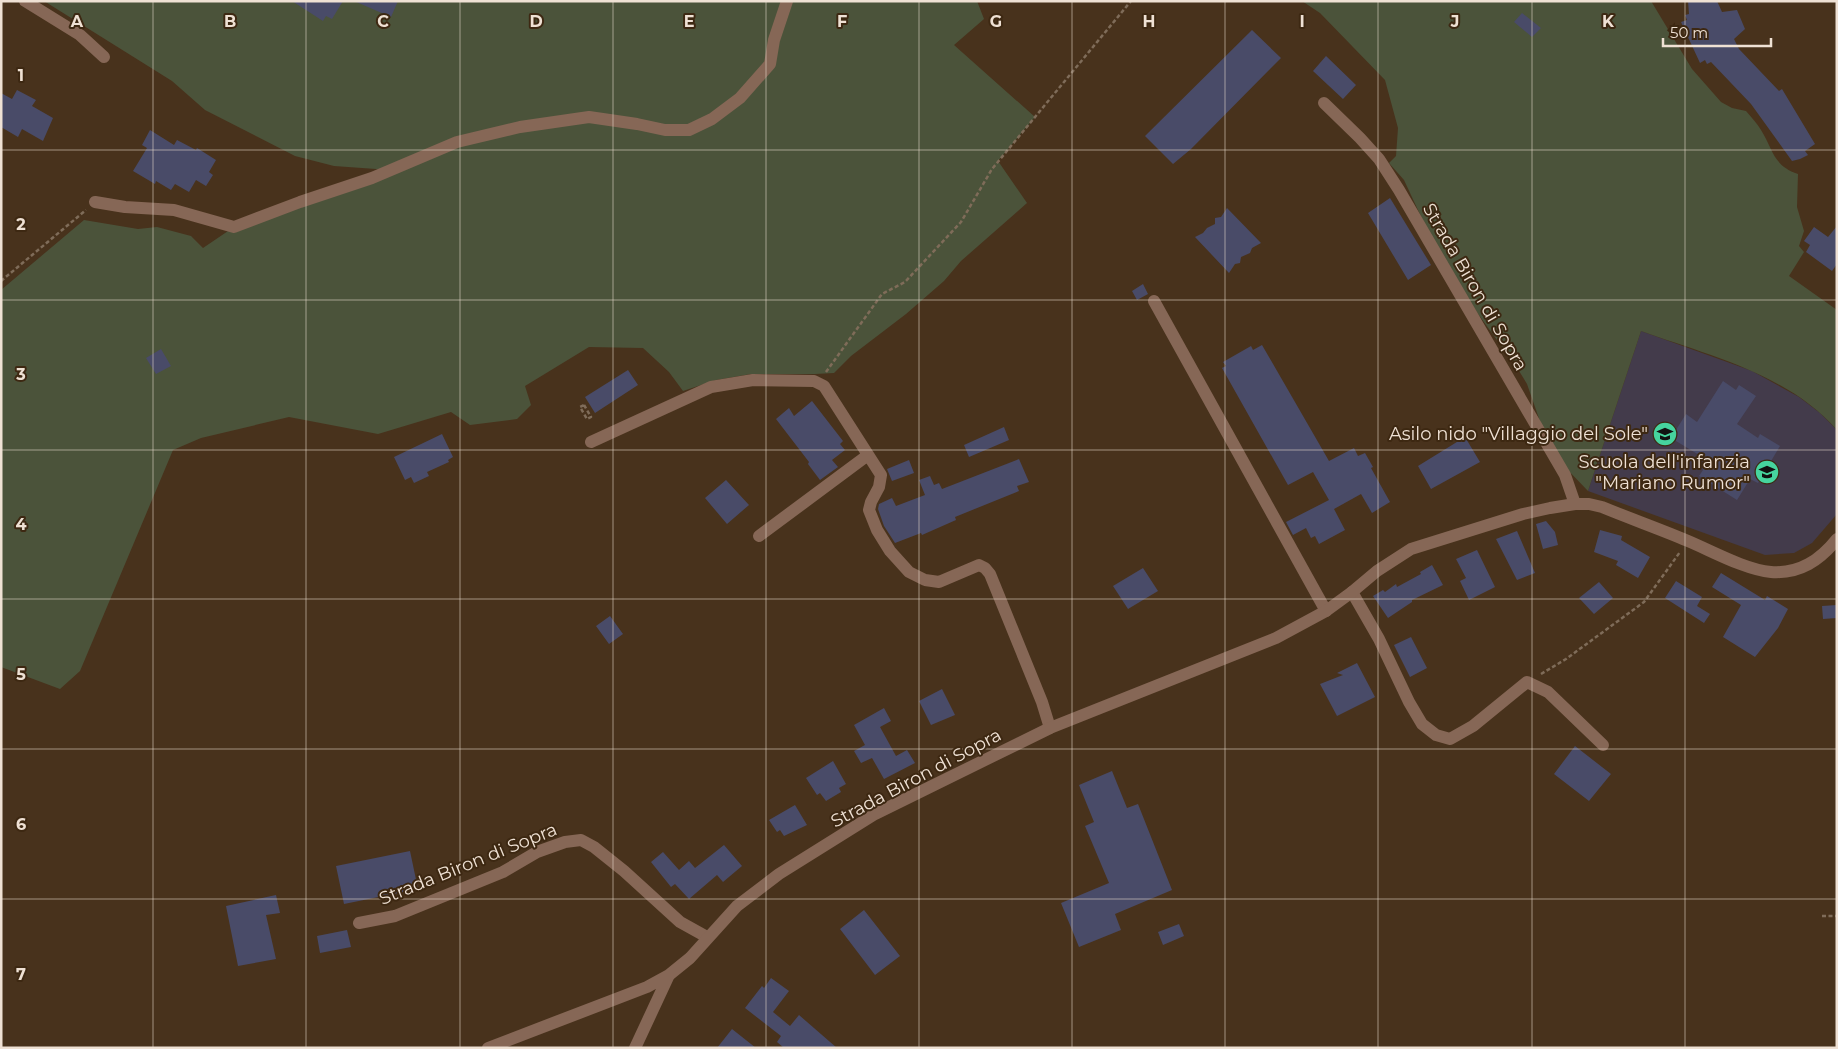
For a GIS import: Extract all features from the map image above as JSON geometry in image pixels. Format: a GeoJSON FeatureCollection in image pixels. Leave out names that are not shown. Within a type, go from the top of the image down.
{"type":"FeatureCollection","features":[{"type":"Feature","properties":{"kind":"street"},"geometry":{"type":"LineString","coordinates":[[25,1],[80,36],[104,57]]}},
{"type":"Feature","properties":{"kind":"street"},"geometry":{"type":"LineString","coordinates":[[95,202],[125,207],[174,210],[234,227],[372,178],[458,142],[520,127],[589,117],[665,130],[689,130],[712,119],[740,98],[770,64],[774,40],[787,1]]}},
{"type":"Feature","properties":{"kind":"street","name":"Strada Biron di Sopra"},"geometry":{"type":"LineString","coordinates":[[1324,103],[1379,159],[1399,190],[1565,475],[1575,504]]}},
{"type":"Feature","properties":{"kind":"street"},"geometry":{"type":"LineString","coordinates":[[1154,301],[1326,611]]}},
{"type":"Feature","properties":{"kind":"street"},"geometry":{"type":"LineString","coordinates":[[591,442],[711,387],[753,380],[814,381],[824,386],[881,475],[880,486],[871,502],[869,510],[877,530],[890,551],[910,572],[925,580],[939,582],[979,565],[990,574],[1042,702],[1050,728]]}},
{"type":"Feature","properties":{"kind":"street"},"geometry":{"type":"LineString","coordinates":[[759,536],[868,455]]}},
{"type":"Feature","properties":{"kind":"street","name":"Strada Biron di Sopra"},"geometry":{"type":"LineString","coordinates":[[488,1048],[647,987],[669,974],[690,958],[737,906],[779,874],[875,814],[1050,728],[1276,638],[1326,611],[1376,571],[1411,549],[1523,514],[1575,504],[1589,504],[1602,507],[1689,541],[1741,564],[1771,572],[1797,569],[1809,565],[1825,553],[1837,539]]}},
{"type":"Feature","properties":{"kind":"street"},"geometry":{"type":"LineString","coordinates":[[1352,592],[1379,639],[1409,702],[1422,724],[1436,735],[1450,739],[1472,726],[1527,682],[1548,692],[1603,745]]}},
{"type":"Feature","properties":{"kind":"street","name":"Strada Biron di Sopra"},"geometry":{"type":"LineString","coordinates":[[359,923],[395,916],[503,872],[537,852],[565,842],[581,840],[594,847],[624,871],[680,922],[707,937]]}},
{"type":"Feature","properties":{"kind":"street"},"geometry":{"type":"LineString","coordinates":[[635,1048],[669,974]]}},
{"type":"Feature","properties":{"kind":"path"},"geometry":{"type":"LineString","coordinates":[[824,386],[826,372],[882,294],[905,282],[961,222],[992,169],[1131,1]]}},
{"type":"Feature","properties":{"kind":"path"},"geometry":{"type":"LineString","coordinates":[[1,281],[95,202]]}},
{"type":"Feature","properties":{"kind":"path"},"geometry":{"type":"LineString","coordinates":[[584,405],[591,417],[587,419],[580,407],[584,405]]}},
{"type":"Feature","properties":{"kind":"path"},"geometry":{"type":"LineString","coordinates":[[1527,682],[1566,660],[1644,602],[1689,541]]}},
{"type":"Feature","properties":{"kind":"path"},"geometry":{"type":"LineString","coordinates":[[1822,916],[1837,916]]}},
{"type":"Feature","properties":{"kind":"shaded area"},"geometry":{"type":"Polygon","coordinates":[[[1641,331],[1752,371],[1799,397],[1820,413],[1837,430],[1837,514],[1812,543],[1794,553],[1765,555],[1588,491],[1641,331]]]}},
{"type":"Feature","properties":{"kind":"green space"},"geometry":{"type":"Polygon","coordinates":[[[44,1],[977,1],[984,19],[954,45],[1035,117],[998,161],[1027,203],[961,261],[944,281],[906,314],[851,356],[834,373],[751,374],[716,380],[683,391],[669,372],[643,348],[589,347],[525,386],[531,405],[517,419],[470,425],[451,412],[378,434],[289,417],[201,438],[173,450],[80,671],[60,689],[1,667],[1,290],[84,220],[138,229],[157,227],[191,236],[203,248],[234,227],[390,170],[334,166],[295,156],[205,110],[172,81],[44,1]]]}},
{"type":"Feature","properties":{"kind":"green space"},"geometry":{"type":"Polygon","coordinates":[[[1302,1],[1651,1],[1692,69],[1721,102],[1732,108],[1746,111],[1759,127],[1778,162],[1790,171],[1798,174],[1797,207],[1804,231],[1799,246],[1804,252],[1789,276],[1837,310],[1837,430],[1795,394],[1771,380],[1720,358],[1641,331],[1588,491],[1564,466],[1542,427],[1527,384],[1478,314],[1431,238],[1404,180],[1389,163],[1396,156],[1398,128],[1385,80],[1320,13],[1302,1]]]}},
{"type":"Feature","properties":{"kind":"building"},"geometry":{"type":"Polygon","coordinates":[[[292,1],[343,1],[332,19],[326,16],[323,21],[292,1]]]}},
{"type":"Feature","properties":{"kind":"building"},"geometry":{"type":"Polygon","coordinates":[[[354,1],[398,1],[391,17],[354,1]]]}},
{"type":"Feature","properties":{"kind":"building"},"geometry":{"type":"Polygon","coordinates":[[[1688,1],[1717,1],[1722,12],[1737,10],[1745,29],[1734,39],[1739,49],[1779,91],[1782,89],[1815,144],[1805,151],[1808,155],[1792,161],[1751,104],[1711,62],[1707,64],[1705,60],[1700,63],[1681,22],[1687,20],[1685,15],[1689,14],[1688,1]]]}},
{"type":"Feature","properties":{"kind":"building"},"geometry":{"type":"Polygon","coordinates":[[[1522,13],[1541,28],[1532,37],[1514,22],[1522,13]]]}},
{"type":"Feature","properties":{"kind":"building"},"geometry":{"type":"Polygon","coordinates":[[[1252,30],[1281,58],[1191,149],[1173,164],[1145,136],[1252,30]]]}},
{"type":"Feature","properties":{"kind":"building"},"geometry":{"type":"Polygon","coordinates":[[[1326,56],[1356,85],[1343,99],[1313,71],[1326,56]]]}},
{"type":"Feature","properties":{"kind":"building"},"geometry":{"type":"Polygon","coordinates":[[[17,90],[36,100],[32,106],[53,118],[43,141],[22,129],[18,137],[1,127],[1,93],[12,99],[17,90]]]}},
{"type":"Feature","properties":{"kind":"building"},"geometry":{"type":"Polygon","coordinates":[[[150,130],[174,145],[177,140],[196,150],[197,148],[216,160],[209,172],[213,175],[206,186],[196,180],[189,192],[175,184],[171,190],[156,181],[155,184],[133,171],[147,148],[142,145],[150,130]]]}},
{"type":"Feature","properties":{"kind":"building"},"geometry":{"type":"Polygon","coordinates":[[[1390,198],[1431,265],[1408,280],[1368,213],[1390,198]]]}},
{"type":"Feature","properties":{"kind":"building"},"geometry":{"type":"Polygon","coordinates":[[[1227,208],[1261,243],[1252,248],[1250,253],[1241,257],[1240,263],[1235,264],[1229,273],[1195,237],[1215,224],[1215,218],[1221,217],[1227,208]]]}},
{"type":"Feature","properties":{"kind":"building"},"geometry":{"type":"Polygon","coordinates":[[[1837,226],[1837,264],[1832,271],[1806,252],[1810,245],[1804,241],[1814,227],[1828,237],[1837,226]]]}},
{"type":"Feature","properties":{"kind":"building"},"geometry":{"type":"Polygon","coordinates":[[[1143,284],[1148,294],[1137,300],[1132,291],[1143,284]]]}},
{"type":"Feature","properties":{"kind":"building"},"geometry":{"type":"Polygon","coordinates":[[[1262,345],[1329,461],[1354,448],[1358,456],[1365,453],[1390,502],[1372,513],[1361,494],[1334,509],[1345,530],[1319,544],[1315,536],[1311,538],[1306,528],[1293,535],[1286,522],[1329,500],[1313,472],[1288,485],[1222,368],[1226,366],[1223,362],[1251,346],[1253,350],[1262,345]]]}},
{"type":"Feature","properties":{"kind":"building"},"geometry":{"type":"Polygon","coordinates":[[[161,349],[171,366],[156,374],[146,358],[161,349]]]}},
{"type":"Feature","properties":{"kind":"building"},"geometry":{"type":"Polygon","coordinates":[[[628,370],[638,385],[595,413],[585,397],[628,370]]]}},
{"type":"Feature","properties":{"kind":"building"},"geometry":{"type":"Polygon","coordinates":[[[1723,381],[1736,390],[1739,385],[1756,396],[1737,424],[1758,438],[1760,434],[1780,446],[1758,483],[1750,479],[1737,500],[1699,476],[1709,461],[1671,438],[1686,414],[1697,422],[1723,381]]]}},
{"type":"Feature","properties":{"kind":"building"},"geometry":{"type":"Polygon","coordinates":[[[812,401],[843,441],[840,444],[845,450],[832,460],[838,467],[820,480],[808,464],[809,462],[776,419],[789,408],[794,416],[812,401]]]}},
{"type":"Feature","properties":{"kind":"building"},"geometry":{"type":"Polygon","coordinates":[[[1004,427],[1009,440],[969,457],[964,445],[1004,427]]]}},
{"type":"Feature","properties":{"kind":"building"},"geometry":{"type":"Polygon","coordinates":[[[442,434],[453,457],[448,460],[449,462],[427,472],[429,476],[414,483],[411,477],[405,480],[394,457],[442,434]]]}},
{"type":"Feature","properties":{"kind":"building"},"geometry":{"type":"Polygon","coordinates":[[[1465,437],[1480,462],[1431,489],[1418,466],[1465,437]]]}},
{"type":"Feature","properties":{"kind":"building"},"geometry":{"type":"Polygon","coordinates":[[[1019,459],[1029,482],[1017,486],[1019,491],[955,517],[956,520],[922,535],[921,533],[895,543],[884,526],[878,509],[879,504],[892,498],[896,506],[925,495],[919,480],[930,476],[934,485],[939,483],[942,489],[1019,459]]]}},
{"type":"Feature","properties":{"kind":"building"},"geometry":{"type":"Polygon","coordinates":[[[909,460],[914,473],[892,481],[887,469],[909,460]]]}},
{"type":"Feature","properties":{"kind":"building"},"geometry":{"type":"Polygon","coordinates":[[[726,480],[749,505],[727,524],[705,498],[726,480]]]}},
{"type":"Feature","properties":{"kind":"building"},"geometry":{"type":"Polygon","coordinates":[[[1546,521],[1555,532],[1558,545],[1543,549],[1536,524],[1546,521]]]}},
{"type":"Feature","properties":{"kind":"building"},"geometry":{"type":"Polygon","coordinates":[[[1600,530],[1622,536],[1621,540],[1650,557],[1638,578],[1616,565],[1618,561],[1594,552],[1600,530]]]}},
{"type":"Feature","properties":{"kind":"building"},"geometry":{"type":"Polygon","coordinates":[[[1517,531],[1535,573],[1517,580],[1496,539],[1517,531]]]}},
{"type":"Feature","properties":{"kind":"building"},"geometry":{"type":"Polygon","coordinates":[[[1477,550],[1495,587],[1469,600],[1460,581],[1466,578],[1456,559],[1477,550]]]}},
{"type":"Feature","properties":{"kind":"building"},"geometry":{"type":"Polygon","coordinates":[[[1432,565],[1443,585],[1412,600],[1412,602],[1388,618],[1373,596],[1383,590],[1385,592],[1396,584],[1397,587],[1421,574],[1420,572],[1432,565]]]}},
{"type":"Feature","properties":{"kind":"building"},"geometry":{"type":"Polygon","coordinates":[[[1143,568],[1158,591],[1128,609],[1113,586],[1143,568]]]}},
{"type":"Feature","properties":{"kind":"building"},"geometry":{"type":"Polygon","coordinates":[[[1721,573],[1765,600],[1767,596],[1788,609],[1778,628],[1755,657],[1723,637],[1741,605],[1712,587],[1721,573]]]}},
{"type":"Feature","properties":{"kind":"building"},"geometry":{"type":"Polygon","coordinates":[[[1676,581],[1702,597],[1697,606],[1710,614],[1704,623],[1665,598],[1676,581]]]}},
{"type":"Feature","properties":{"kind":"building"},"geometry":{"type":"Polygon","coordinates":[[[1599,582],[1613,598],[1594,614],[1579,598],[1599,582]]]}},
{"type":"Feature","properties":{"kind":"building"},"geometry":{"type":"Polygon","coordinates":[[[1837,605],[1837,618],[1823,619],[1822,606],[1837,605]]]}},
{"type":"Feature","properties":{"kind":"building"},"geometry":{"type":"Polygon","coordinates":[[[610,616],[623,634],[609,644],[596,626],[610,616]]]}},
{"type":"Feature","properties":{"kind":"building"},"geometry":{"type":"Polygon","coordinates":[[[1411,637],[1427,668],[1410,677],[1394,645],[1411,637]]]}},
{"type":"Feature","properties":{"kind":"building"},"geometry":{"type":"Polygon","coordinates":[[[1357,663],[1375,697],[1337,716],[1320,684],[1343,675],[1337,673],[1357,663]]]}},
{"type":"Feature","properties":{"kind":"building"},"geometry":{"type":"Polygon","coordinates":[[[942,689],[955,715],[931,725],[919,701],[942,689]]]}},
{"type":"Feature","properties":{"kind":"building"},"geometry":{"type":"Polygon","coordinates":[[[884,708],[891,721],[880,727],[896,756],[907,750],[915,763],[884,779],[872,758],[861,763],[854,751],[865,745],[854,725],[884,708]]]}},
{"type":"Feature","properties":{"kind":"building"},"geometry":{"type":"Polygon","coordinates":[[[1575,746],[1611,774],[1589,801],[1554,774],[1575,746]]]}},
{"type":"Feature","properties":{"kind":"building"},"geometry":{"type":"Polygon","coordinates":[[[833,761],[846,784],[839,788],[841,792],[826,801],[820,793],[817,795],[806,778],[833,761]]]}},
{"type":"Feature","properties":{"kind":"building"},"geometry":{"type":"Polygon","coordinates":[[[1112,771],[1127,808],[1138,804],[1172,890],[1115,914],[1121,930],[1079,947],[1061,903],[1109,883],[1085,826],[1094,822],[1079,785],[1112,771]]]}},
{"type":"Feature","properties":{"kind":"building"},"geometry":{"type":"Polygon","coordinates":[[[795,805],[807,825],[784,836],[780,830],[777,832],[769,820],[795,805]]]}},
{"type":"Feature","properties":{"kind":"building"},"geometry":{"type":"Polygon","coordinates":[[[724,845],[742,866],[723,882],[717,875],[689,899],[675,884],[671,887],[651,862],[663,852],[679,870],[689,861],[695,868],[724,845]]]}},
{"type":"Feature","properties":{"kind":"building"},"geometry":{"type":"Polygon","coordinates":[[[410,851],[418,889],[344,904],[336,866],[410,851]]]}},
{"type":"Feature","properties":{"kind":"building"},"geometry":{"type":"Polygon","coordinates":[[[276,895],[280,913],[266,915],[276,959],[238,966],[226,906],[276,895]]]}},
{"type":"Feature","properties":{"kind":"building"},"geometry":{"type":"Polygon","coordinates":[[[864,910],[900,956],[875,975],[840,929],[864,910]]]}},
{"type":"Feature","properties":{"kind":"building"},"geometry":{"type":"Polygon","coordinates":[[[1179,924],[1184,936],[1163,945],[1158,932],[1179,924]]]}},
{"type":"Feature","properties":{"kind":"building"},"geometry":{"type":"Polygon","coordinates":[[[347,930],[351,947],[320,953],[317,936],[347,930]]]}},
{"type":"Feature","properties":{"kind":"building"},"geometry":{"type":"Polygon","coordinates":[[[771,978],[789,991],[773,1012],[790,1026],[799,1015],[837,1048],[784,1048],[777,1042],[781,1036],[745,1008],[762,986],[764,988],[771,978]]]}},
{"type":"Feature","properties":{"kind":"building"},"geometry":{"type":"Polygon","coordinates":[[[732,1029],[756,1048],[717,1048],[732,1029]]]}},
{"type":"Feature","properties":{"kind":"place","name":"Asilo nido \"Villaggio del Sole\""},"geometry":{"type":"Point","coordinates":[1665,434]}},
{"type":"Feature","properties":{"kind":"place","name":"Scuola dell'infanzia \"Mariano Rumor\""},"geometry":{"type":"Point","coordinates":[1767,472]}}]}
